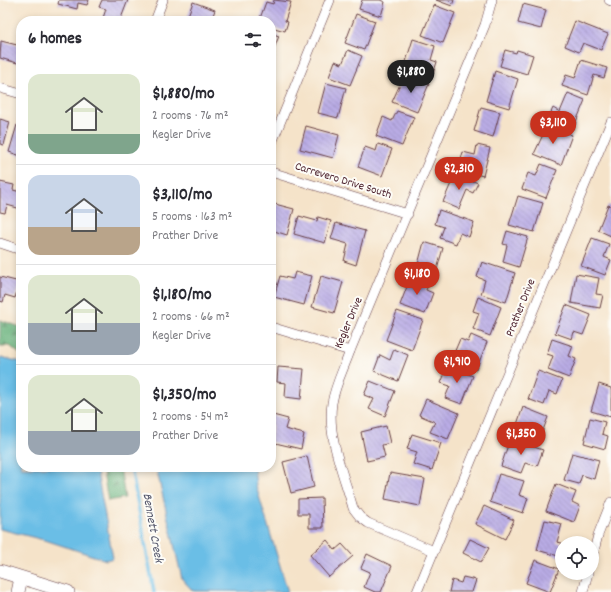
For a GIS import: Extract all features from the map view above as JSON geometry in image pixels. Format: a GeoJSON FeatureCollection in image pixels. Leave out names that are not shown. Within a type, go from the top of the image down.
{"type":"FeatureCollection","features":[{"type":"Feature","properties":{"kind":"main road"},"geometry":{"type":"LineString","coordinates":[[0,571],[68,592]]}},
{"type":"Feature","properties":{"kind":"main road"},"geometry":{"type":"LineString","coordinates":[[18,592],[21,578]]}},
{"type":"Feature","properties":{"kind":"street"},"geometry":{"type":"LineString","coordinates":[[157,16],[163,0]]}},
{"type":"Feature","properties":{"kind":"street"},"geometry":{"type":"LineString","coordinates":[[276,133],[330,0]]}},
{"type":"Feature","properties":{"kind":"street","name":"Kegler Drive"},"geometry":{"type":"LineString","coordinates":[[434,550],[368,523],[360,517],[354,508],[332,435],[331,417],[336,388],[350,351],[485,25],[492,0]]}},
{"type":"Feature","properties":{"kind":"street"},"geometry":{"type":"LineString","coordinates":[[0,88],[16,93]]}},
{"type":"Feature","properties":{"kind":"street","name":"Prather Drive"},"geometry":{"type":"LineString","coordinates":[[417,592],[611,122]]}},
{"type":"Feature","properties":{"kind":"street","name":"Carrevero Drive South"},"geometry":{"type":"LineString","coordinates":[[276,174],[408,214]]}},
{"type":"Feature","properties":{"kind":"street"},"geometry":{"type":"LineString","coordinates":[[0,243],[16,248]]}},
{"type":"Feature","properties":{"kind":"street"},"geometry":{"type":"LineString","coordinates":[[276,329],[350,351]]}},
{"type":"Feature","properties":{"kind":"street"},"geometry":{"type":"LineString","coordinates":[[598,536],[611,502]]}},
{"type":"Feature","properties":{"kind":"street"},"geometry":{"type":"LineString","coordinates":[[583,592],[586,580]]}},
{"type":"Feature","properties":{"kind":"green space"},"geometry":{"type":"Polygon","coordinates":[[[0,320],[16,325],[16,351],[10,346],[0,346],[0,320]]]}},
{"type":"Feature","properties":{"kind":"green space"},"geometry":{"type":"Polygon","coordinates":[[[103,472],[121,472],[125,498],[108,501],[103,472]]]}},
{"type":"Feature","properties":{"kind":"water"},"geometry":{"type":"Polygon","coordinates":[[[0,358],[16,361],[16,472],[97,472],[113,558],[106,560],[48,541],[0,529],[0,358]]]}},
{"type":"Feature","properties":{"kind":"water"},"geometry":{"type":"Polygon","coordinates":[[[157,472],[255,472],[256,486],[288,592],[193,591],[182,579],[157,472]]]}},
{"type":"Feature","properties":{"kind":"building"},"geometry":{"type":"Polygon","coordinates":[[[59,0],[89,0],[87,5],[78,3],[77,9],[58,4],[59,0]]]}},
{"type":"Feature","properties":{"kind":"building"},"geometry":{"type":"Polygon","coordinates":[[[102,0],[128,0],[122,16],[104,16],[106,9],[99,7],[102,0]]]}},
{"type":"Feature","properties":{"kind":"building"},"geometry":{"type":"Polygon","coordinates":[[[274,0],[291,2],[285,21],[288,22],[285,31],[276,28],[276,16],[261,16],[266,2],[273,4],[274,0]]]}},
{"type":"Feature","properties":{"kind":"building"},"geometry":{"type":"Polygon","coordinates":[[[362,0],[380,0],[385,2],[381,16],[359,9],[362,0]]]}},
{"type":"Feature","properties":{"kind":"building"},"geometry":{"type":"Polygon","coordinates":[[[436,0],[454,0],[452,6],[436,0]]]}},
{"type":"Feature","properties":{"kind":"building"},"geometry":{"type":"Polygon","coordinates":[[[193,2],[215,10],[213,16],[188,16],[193,2]]]}},
{"type":"Feature","properties":{"kind":"building"},"geometry":{"type":"Polygon","coordinates":[[[523,4],[546,10],[541,29],[518,23],[523,4]]]}},
{"type":"Feature","properties":{"kind":"building"},"geometry":{"type":"Polygon","coordinates":[[[434,5],[455,13],[443,43],[422,35],[434,5]]]}},
{"type":"Feature","properties":{"kind":"building"},"geometry":{"type":"Polygon","coordinates":[[[356,14],[375,21],[364,50],[345,43],[356,14]]]}},
{"type":"Feature","properties":{"kind":"building"},"geometry":{"type":"Polygon","coordinates":[[[575,21],[608,34],[601,50],[583,43],[579,52],[565,46],[575,21]]]}},
{"type":"Feature","properties":{"kind":"building"},"geometry":{"type":"Polygon","coordinates":[[[276,35],[279,36],[276,44],[276,35]]]}},
{"type":"Feature","properties":{"kind":"building"},"geometry":{"type":"Polygon","coordinates":[[[413,39],[435,46],[431,60],[437,62],[432,77],[404,68],[413,39]]]}},
{"type":"Feature","properties":{"kind":"building"},"geometry":{"type":"Polygon","coordinates":[[[1,41],[16,45],[16,63],[0,58],[1,41]]]}},
{"type":"Feature","properties":{"kind":"building"},"geometry":{"type":"Polygon","coordinates":[[[348,50],[362,56],[350,85],[329,77],[335,61],[342,64],[348,50]]]}},
{"type":"Feature","properties":{"kind":"building"},"geometry":{"type":"Polygon","coordinates":[[[505,50],[516,53],[517,50],[533,55],[527,74],[500,66],[505,50]]]}},
{"type":"Feature","properties":{"kind":"building"},"geometry":{"type":"Polygon","coordinates":[[[581,60],[607,68],[604,78],[594,75],[588,95],[562,86],[566,75],[575,78],[581,60]]]}},
{"type":"Feature","properties":{"kind":"building"},"geometry":{"type":"Polygon","coordinates":[[[495,71],[518,79],[509,108],[486,101],[495,71]]]}},
{"type":"Feature","properties":{"kind":"building"},"geometry":{"type":"Polygon","coordinates":[[[412,77],[429,84],[417,112],[392,102],[401,82],[409,85],[412,77]]]}},
{"type":"Feature","properties":{"kind":"building"},"geometry":{"type":"Polygon","coordinates":[[[326,83],[346,88],[338,118],[318,113],[326,83]]]}},
{"type":"Feature","properties":{"kind":"building"},"geometry":{"type":"Polygon","coordinates":[[[568,93],[585,100],[573,129],[548,119],[553,108],[560,112],[568,93]]]}},
{"type":"Feature","properties":{"kind":"building"},"geometry":{"type":"Polygon","coordinates":[[[481,107],[500,112],[493,137],[474,131],[481,107]]]}},
{"type":"Feature","properties":{"kind":"building"},"geometry":{"type":"Polygon","coordinates":[[[397,111],[414,117],[402,146],[376,136],[383,117],[392,121],[397,111]]]}},
{"type":"Feature","properties":{"kind":"building"},"geometry":{"type":"Polygon","coordinates":[[[0,119],[10,122],[4,145],[0,144],[0,119]]]}},
{"type":"Feature","properties":{"kind":"building"},"geometry":{"type":"Polygon","coordinates":[[[306,126],[339,135],[333,158],[300,149],[306,126]]]}},
{"type":"Feature","properties":{"kind":"building"},"geometry":{"type":"Polygon","coordinates":[[[547,126],[572,135],[561,165],[534,154],[547,126]]]}},
{"type":"Feature","properties":{"kind":"building"},"geometry":{"type":"Polygon","coordinates":[[[16,128],[16,154],[9,152],[16,128]]]}},
{"type":"Feature","properties":{"kind":"building"},"geometry":{"type":"Polygon","coordinates":[[[378,144],[392,149],[382,176],[358,167],[365,147],[376,151],[378,144]]]}},
{"type":"Feature","properties":{"kind":"building"},"geometry":{"type":"Polygon","coordinates":[[[477,145],[490,148],[483,176],[458,169],[463,152],[475,155],[477,145]]]}},
{"type":"Feature","properties":{"kind":"building"},"geometry":{"type":"Polygon","coordinates":[[[541,164],[557,170],[546,198],[522,189],[528,173],[536,176],[541,164]]]}},
{"type":"Feature","properties":{"kind":"building"},"geometry":{"type":"Polygon","coordinates":[[[455,174],[478,183],[473,193],[467,190],[459,209],[443,202],[455,174]]]}},
{"type":"Feature","properties":{"kind":"building"},"geometry":{"type":"Polygon","coordinates":[[[0,182],[14,185],[13,190],[16,191],[16,208],[7,205],[5,213],[0,212],[0,182]]]}},
{"type":"Feature","properties":{"kind":"building"},"geometry":{"type":"Polygon","coordinates":[[[518,196],[543,203],[534,232],[509,225],[518,196]]]}},
{"type":"Feature","properties":{"kind":"building"},"geometry":{"type":"Polygon","coordinates":[[[276,204],[294,209],[287,235],[276,232],[276,204]]]}},
{"type":"Feature","properties":{"kind":"building"},"geometry":{"type":"Polygon","coordinates":[[[608,205],[611,206],[611,236],[598,230],[608,205]]]}},
{"type":"Feature","properties":{"kind":"building"},"geometry":{"type":"Polygon","coordinates":[[[439,210],[474,222],[469,237],[460,233],[456,244],[440,238],[444,227],[435,224],[439,210]]]}},
{"type":"Feature","properties":{"kind":"building"},"geometry":{"type":"Polygon","coordinates":[[[299,216],[317,221],[318,217],[331,221],[325,243],[294,234],[299,216]]]}},
{"type":"Feature","properties":{"kind":"building"},"geometry":{"type":"Polygon","coordinates":[[[336,223],[365,231],[356,265],[344,261],[348,244],[331,239],[336,223]]]}},
{"type":"Feature","properties":{"kind":"building"},"geometry":{"type":"Polygon","coordinates":[[[507,231],[528,237],[519,267],[503,262],[507,245],[503,244],[507,231]]]}},
{"type":"Feature","properties":{"kind":"building"},"geometry":{"type":"Polygon","coordinates":[[[592,238],[609,244],[604,257],[611,260],[605,275],[581,266],[592,238]]]}},
{"type":"Feature","properties":{"kind":"building"},"geometry":{"type":"Polygon","coordinates":[[[424,242],[443,248],[435,277],[416,272],[424,242]]]}},
{"type":"Feature","properties":{"kind":"building"},"geometry":{"type":"Polygon","coordinates":[[[482,262],[515,273],[506,302],[481,294],[485,280],[477,277],[482,262]]]}},
{"type":"Feature","properties":{"kind":"building"},"geometry":{"type":"Polygon","coordinates":[[[295,272],[312,276],[304,305],[276,298],[276,290],[280,276],[293,279],[295,272]]]}},
{"type":"Feature","properties":{"kind":"building"},"geometry":{"type":"Polygon","coordinates":[[[576,274],[599,278],[596,294],[603,295],[600,308],[571,303],[576,274]]]}},
{"type":"Feature","properties":{"kind":"building"},"geometry":{"type":"Polygon","coordinates":[[[321,276],[343,282],[334,313],[312,307],[321,276]]]}},
{"type":"Feature","properties":{"kind":"building"},"geometry":{"type":"Polygon","coordinates":[[[411,276],[429,283],[426,290],[433,293],[425,314],[400,305],[411,276]]]}},
{"type":"Feature","properties":{"kind":"building"},"geometry":{"type":"Polygon","coordinates":[[[0,277],[16,281],[15,298],[5,295],[3,302],[0,301],[0,277]]]}},
{"type":"Feature","properties":{"kind":"building"},"geometry":{"type":"Polygon","coordinates":[[[478,297],[501,307],[490,336],[473,329],[479,313],[473,311],[478,297]]]}},
{"type":"Feature","properties":{"kind":"building"},"geometry":{"type":"Polygon","coordinates":[[[566,305],[591,315],[583,335],[574,332],[572,339],[555,333],[566,305]]]}},
{"type":"Feature","properties":{"kind":"building"},"geometry":{"type":"Polygon","coordinates":[[[397,311],[423,320],[412,350],[386,340],[397,311]]]}},
{"type":"Feature","properties":{"kind":"building"},"geometry":{"type":"Polygon","coordinates":[[[471,335],[487,342],[476,370],[451,360],[460,339],[468,342],[471,335]]]}},
{"type":"Feature","properties":{"kind":"building"},"geometry":{"type":"Polygon","coordinates":[[[552,339],[573,346],[569,356],[576,359],[569,378],[548,370],[553,356],[547,354],[552,339]]]}},
{"type":"Feature","properties":{"kind":"building"},"geometry":{"type":"Polygon","coordinates":[[[394,349],[408,355],[398,381],[374,371],[380,355],[390,360],[394,349]]]}},
{"type":"Feature","properties":{"kind":"building"},"geometry":{"type":"Polygon","coordinates":[[[448,366],[473,376],[462,404],[445,398],[450,386],[441,383],[448,366]]]}},
{"type":"Feature","properties":{"kind":"building"},"geometry":{"type":"Polygon","coordinates":[[[278,367],[304,369],[301,399],[285,397],[286,383],[277,382],[278,367]]]}},
{"type":"Feature","properties":{"kind":"building"},"geometry":{"type":"Polygon","coordinates":[[[538,371],[562,380],[557,394],[549,391],[544,405],[528,399],[538,371]]]}},
{"type":"Feature","properties":{"kind":"building"},"geometry":{"type":"Polygon","coordinates":[[[370,381],[395,391],[385,416],[369,409],[374,399],[364,395],[370,381]]]}},
{"type":"Feature","properties":{"kind":"building"},"geometry":{"type":"Polygon","coordinates":[[[599,384],[611,388],[611,417],[591,411],[599,384]]]}},
{"type":"Feature","properties":{"kind":"building"},"geometry":{"type":"Polygon","coordinates":[[[426,399],[459,413],[448,439],[430,432],[435,422],[419,415],[426,399]]]}},
{"type":"Feature","properties":{"kind":"building"},"geometry":{"type":"Polygon","coordinates":[[[523,407],[548,417],[539,441],[514,433],[523,407]]]}},
{"type":"Feature","properties":{"kind":"building"},"geometry":{"type":"Polygon","coordinates":[[[276,416],[288,419],[285,429],[304,434],[301,449],[276,443],[276,416]]]}},
{"type":"Feature","properties":{"kind":"building"},"geometry":{"type":"Polygon","coordinates":[[[590,418],[605,422],[602,434],[608,436],[605,449],[584,443],[590,418]]]}},
{"type":"Feature","properties":{"kind":"building"},"geometry":{"type":"Polygon","coordinates":[[[386,426],[390,443],[382,445],[385,457],[367,461],[361,432],[386,426]]]}},
{"type":"Feature","properties":{"kind":"building"},"geometry":{"type":"Polygon","coordinates":[[[412,434],[441,443],[432,470],[413,464],[417,452],[407,449],[412,434]]]}},
{"type":"Feature","properties":{"kind":"building"},"geometry":{"type":"Polygon","coordinates":[[[510,439],[543,450],[537,466],[525,463],[521,473],[501,466],[510,439]]]}},
{"type":"Feature","properties":{"kind":"building"},"geometry":{"type":"Polygon","coordinates":[[[572,453],[599,460],[594,479],[582,475],[579,484],[564,480],[572,453]]]}},
{"type":"Feature","properties":{"kind":"building"},"geometry":{"type":"Polygon","coordinates":[[[307,456],[314,487],[291,493],[283,462],[307,456]]]}},
{"type":"Feature","properties":{"kind":"building"},"geometry":{"type":"Polygon","coordinates":[[[390,473],[425,479],[420,506],[385,499],[390,473]]]}},
{"type":"Feature","properties":{"kind":"building"},"geometry":{"type":"Polygon","coordinates":[[[499,474],[524,481],[519,495],[528,498],[523,513],[490,502],[499,474]]]}},
{"type":"Feature","properties":{"kind":"building"},"geometry":{"type":"Polygon","coordinates":[[[556,484],[576,492],[572,502],[580,506],[574,522],[546,511],[556,484]]]}},
{"type":"Feature","properties":{"kind":"building"},"geometry":{"type":"Polygon","coordinates":[[[322,498],[323,528],[309,528],[309,514],[298,514],[298,499],[322,498]]]}},
{"type":"Feature","properties":{"kind":"building"},"geometry":{"type":"Polygon","coordinates":[[[484,506],[514,520],[505,539],[475,524],[484,506]]]}},
{"type":"Feature","properties":{"kind":"building"},"geometry":{"type":"Polygon","coordinates":[[[545,520],[562,524],[559,536],[555,536],[555,555],[537,550],[545,520]]]}},
{"type":"Feature","properties":{"kind":"building"},"geometry":{"type":"Polygon","coordinates":[[[470,539],[489,548],[481,562],[463,553],[470,539]]]}},
{"type":"Feature","properties":{"kind":"building"},"geometry":{"type":"Polygon","coordinates":[[[327,540],[335,550],[342,544],[353,556],[329,577],[310,555],[327,540]]]}},
{"type":"Feature","properties":{"kind":"building"},"geometry":{"type":"Polygon","coordinates":[[[367,554],[392,566],[381,592],[375,592],[364,587],[370,572],[361,568],[367,554]]]}},
{"type":"Feature","properties":{"kind":"building"},"geometry":{"type":"Polygon","coordinates":[[[535,560],[555,568],[555,579],[550,592],[526,583],[535,560]]]}},
{"type":"Feature","properties":{"kind":"building"},"geometry":{"type":"Polygon","coordinates":[[[463,577],[476,580],[472,592],[449,592],[452,580],[461,583],[463,577]]]}},
{"type":"Feature","properties":{"kind":"waterway","name":"Bennett Creek"},"geometry":{"type":"LineString","coordinates":[[132,472],[154,592]]}}]}
